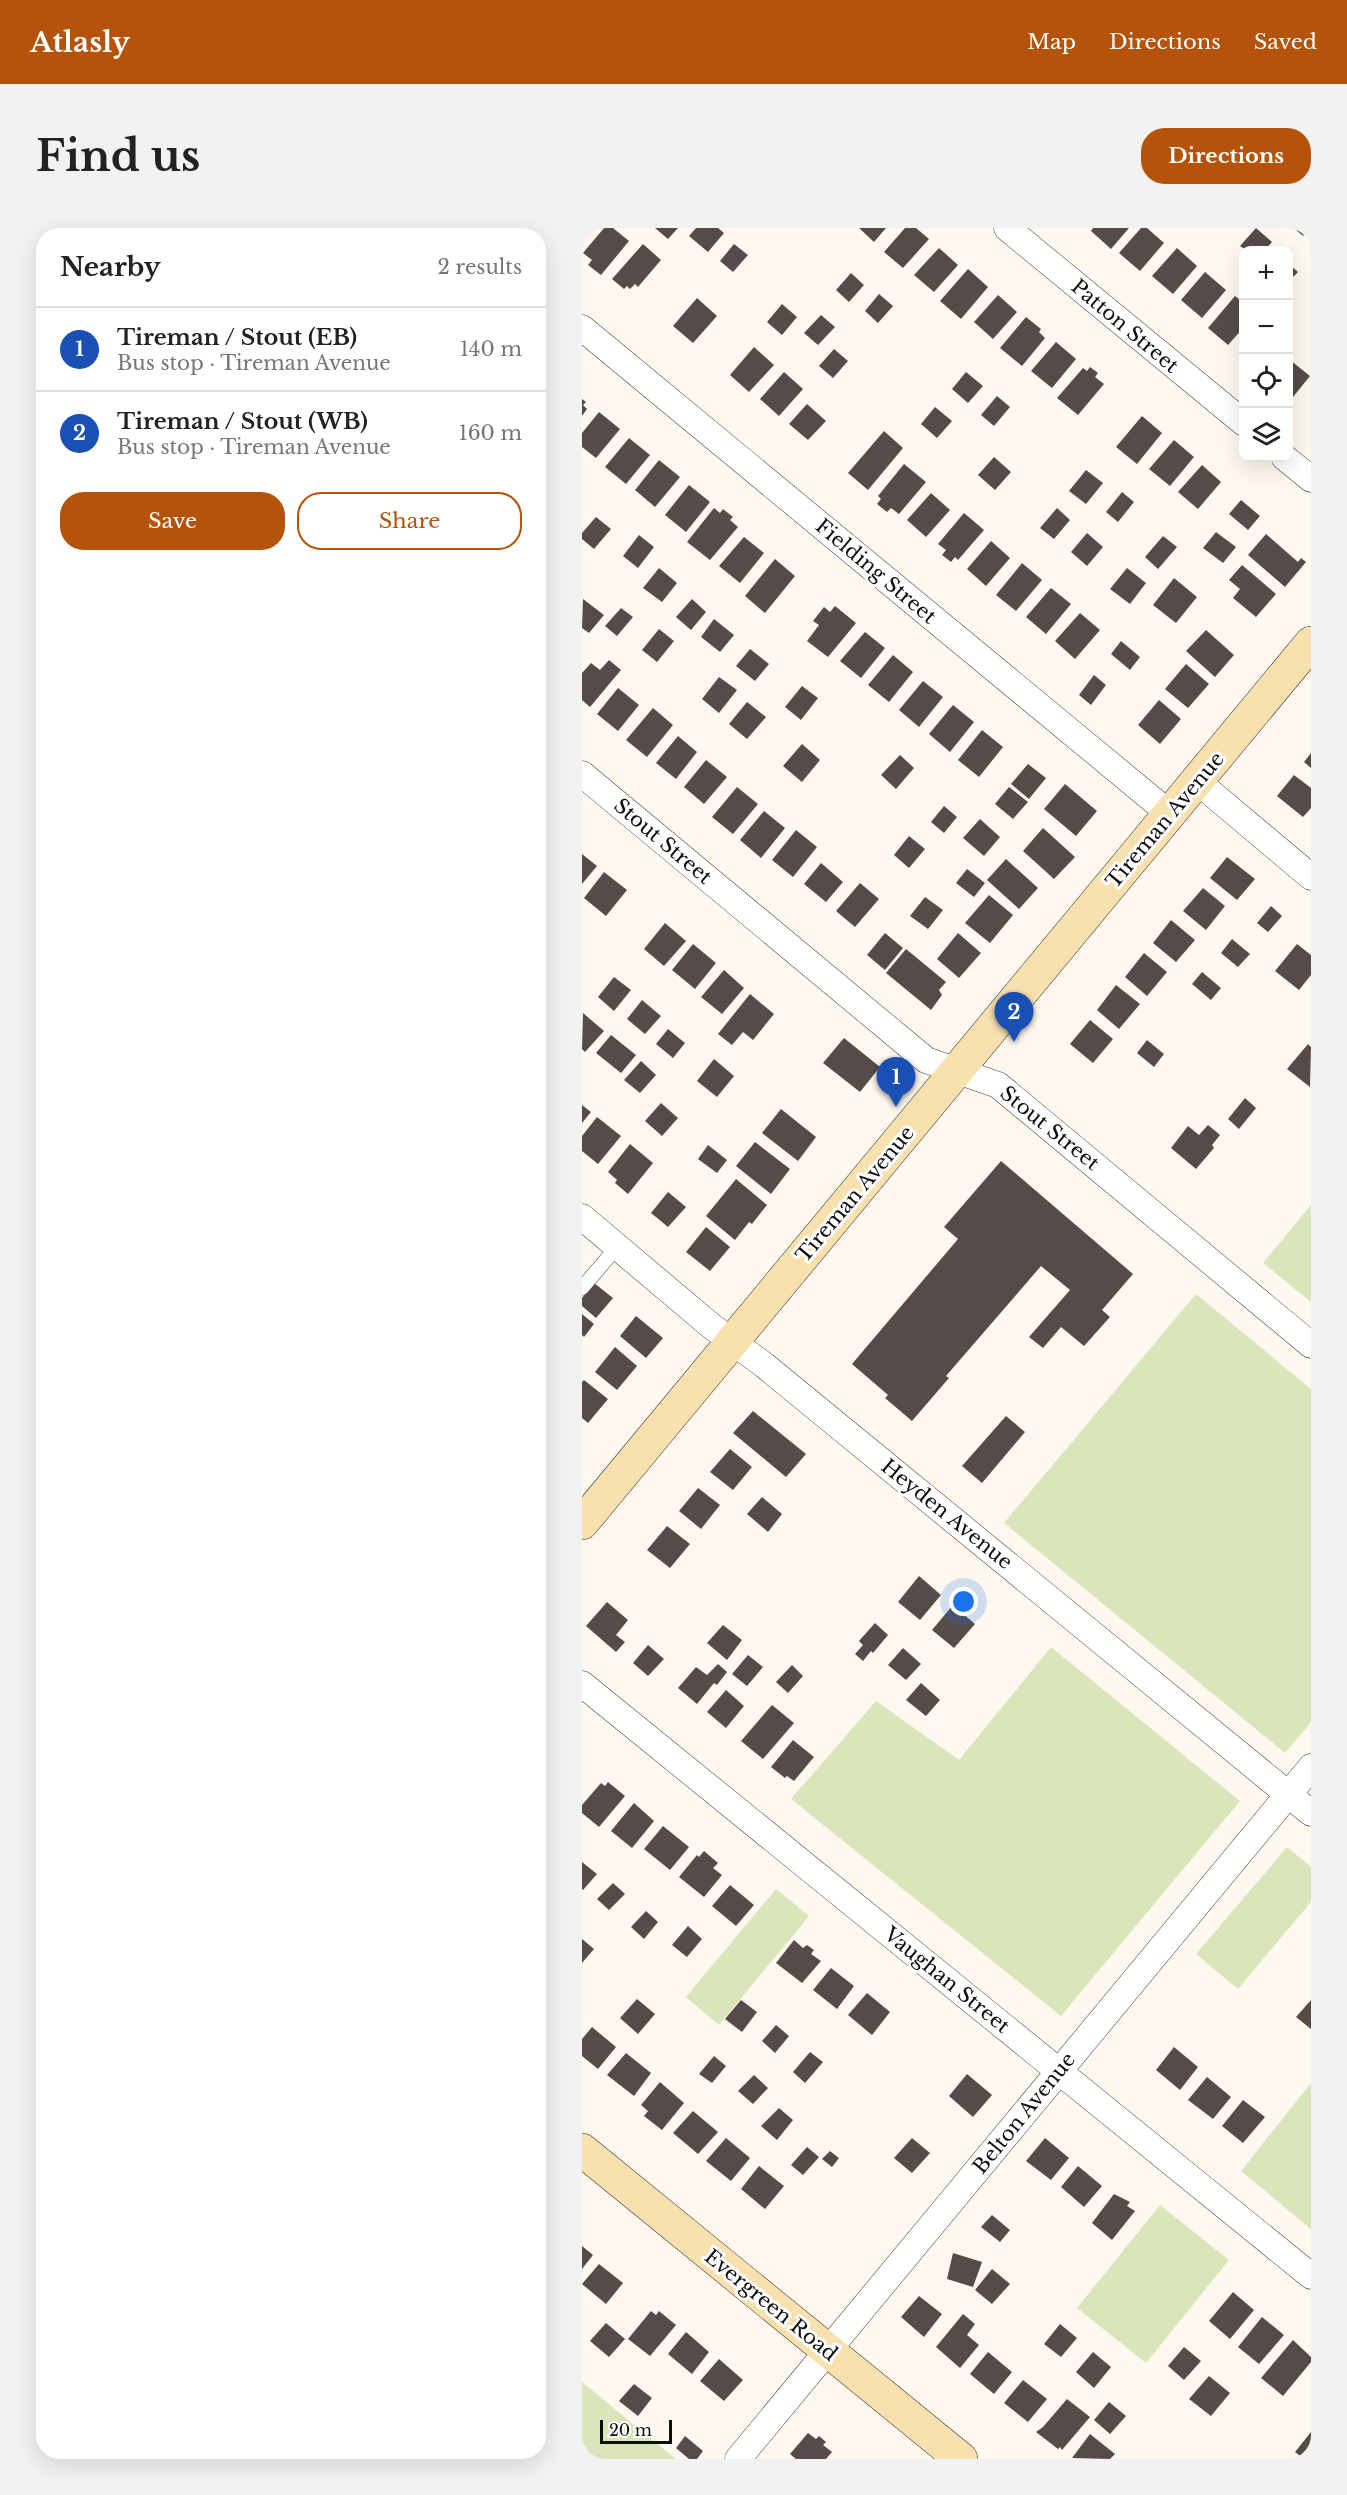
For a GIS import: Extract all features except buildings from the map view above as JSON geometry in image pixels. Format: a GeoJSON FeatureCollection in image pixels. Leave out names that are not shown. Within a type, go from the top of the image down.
{"type":"FeatureCollection","features":[{"type":"Feature","properties":{"kind":"street","name":"Patton Street"},"geometry":{"type":"LineString","coordinates":[[1007,228],[1239,419]]}},
{"type":"Feature","properties":{"kind":"street","name":"Fielding Street"},"geometry":{"type":"LineString","coordinates":[[582,328],[1170,813]]}},
{"type":"Feature","properties":{"kind":"street"},"geometry":{"type":"LineString","coordinates":[[1290,462],[1311,479]]}},
{"type":"Feature","properties":{"kind":"street","name":"Tireman Avenue"},"geometry":{"type":"LineString","coordinates":[[582,1523],[1311,643]]}},
{"type":"Feature","properties":{"kind":"street","name":"Stout Street"},"geometry":{"type":"LineString","coordinates":[[582,774],[926,1060],[998,1085],[1311,1345]]}},
{"type":"Feature","properties":{"kind":"street"},"geometry":{"type":"LineString","coordinates":[[1197,781],[1311,877]]}},
{"type":"Feature","properties":{"kind":"street","name":"Heyden Avenue"},"geometry":{"type":"LineString","coordinates":[[582,1217],[1311,1813]]}},
{"type":"Feature","properties":{"kind":"street","name":"Vaughan Street"},"geometry":{"type":"LineString","coordinates":[[582,1684],[1311,2276]]}},
{"type":"Feature","properties":{"kind":"street","name":"Belton Avenue"},"geometry":{"type":"LineString","coordinates":[[738,2459],[1311,1767]]}},
{"type":"Feature","properties":{"kind":"street","name":"Evergreen Road"},"geometry":{"type":"LineString","coordinates":[[582,2150],[961,2459]]}},
{"type":"Feature","properties":{"kind":"lane"},"geometry":{"type":"LineString","coordinates":[[582,1288],[617,1246]]}},
{"type":"Feature","properties":{"kind":"green space"},"geometry":{"type":"Polygon","coordinates":[[[1311,1205],[1311,1302],[1263,1263],[1311,1205]]]}},
{"type":"Feature","properties":{"kind":"green space"},"geometry":{"type":"Polygon","coordinates":[[[1196,1294],[1311,1389],[1311,1722],[1285,1753],[1004,1523],[1196,1294]]]}},
{"type":"Feature","properties":{"kind":"green space"},"geometry":{"type":"Polygon","coordinates":[[[1051,1647],[1240,1801],[1061,2016],[791,1799],[876,1701],[959,1760],[1051,1647]]]}},
{"type":"Feature","properties":{"kind":"green space"},"geometry":{"type":"Polygon","coordinates":[[[1287,1847],[1311,1867],[1311,1902],[1238,1989],[1196,1954],[1287,1847]]]}},
{"type":"Feature","properties":{"kind":"green space"},"geometry":{"type":"Polygon","coordinates":[[[776,1889],[809,1916],[719,2025],[686,1997],[776,1889]]]}},
{"type":"Feature","properties":{"kind":"green space"},"geometry":{"type":"Polygon","coordinates":[[[1311,2083],[1311,2229],[1241,2171],[1311,2083]]]}},
{"type":"Feature","properties":{"kind":"green space"},"geometry":{"type":"Polygon","coordinates":[[[1160,2205],[1229,2260],[1146,2363],[1077,2308],[1160,2205]]]}},
{"type":"Feature","properties":{"kind":"green space"},"geometry":{"type":"Polygon","coordinates":[[[582,2382],[676,2459],[582,2459],[582,2382]]]}},
{"type":"Feature","properties":{"kind":"place","name":"Tireman / Stout (WB)"},"geometry":{"type":"Point","coordinates":[1014,1042]}},
{"type":"Feature","properties":{"kind":"place","name":"Tireman / Stout (EB)"},"geometry":{"type":"Point","coordinates":[896,1107]}}]}
